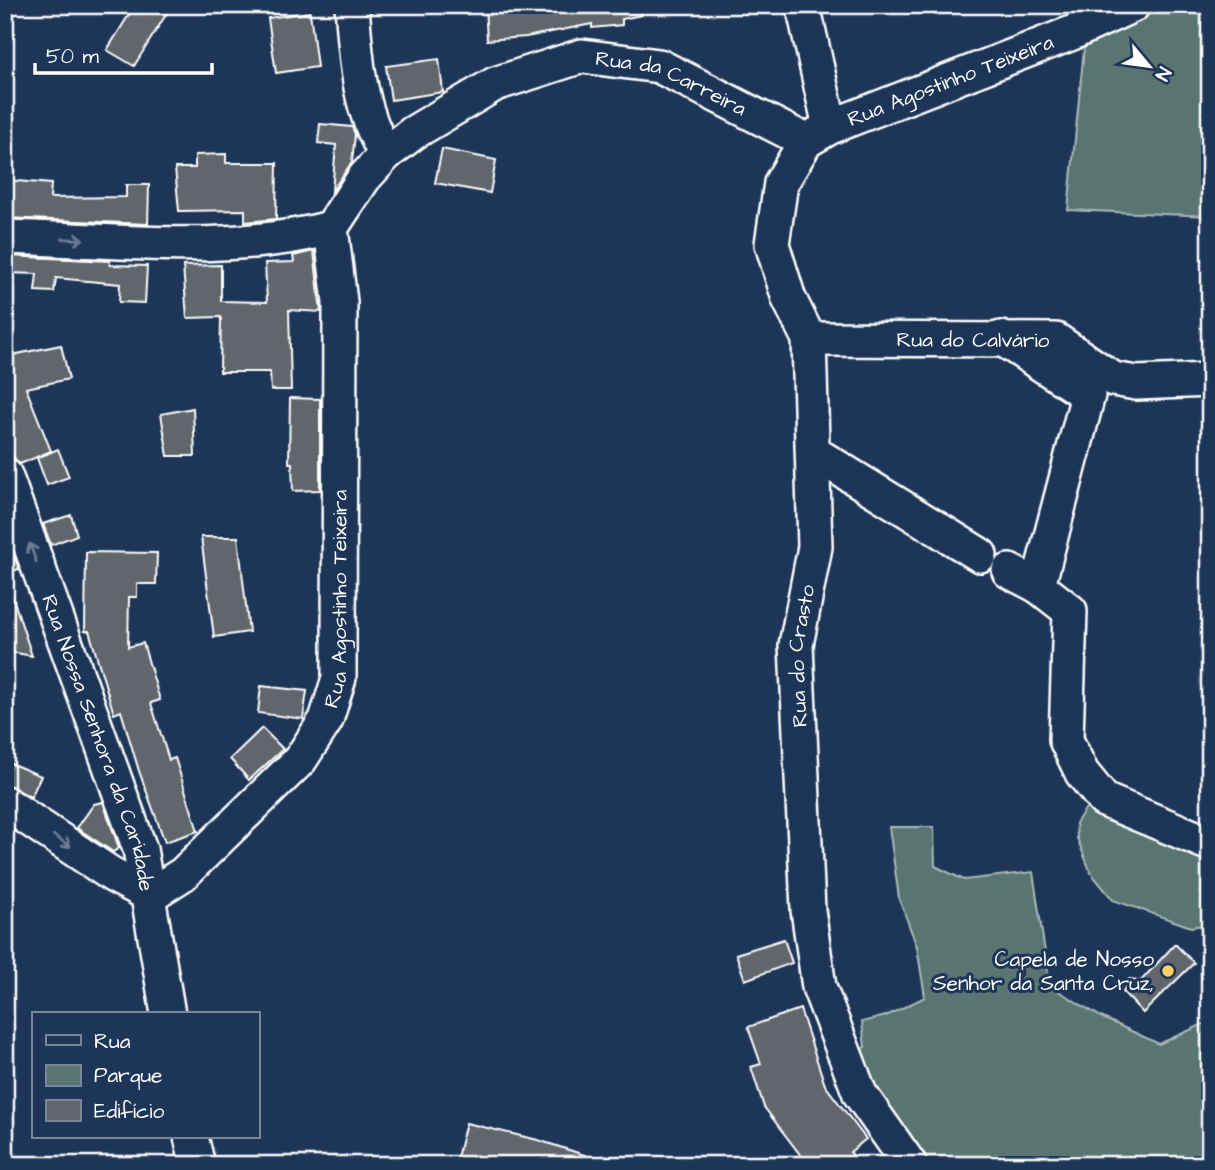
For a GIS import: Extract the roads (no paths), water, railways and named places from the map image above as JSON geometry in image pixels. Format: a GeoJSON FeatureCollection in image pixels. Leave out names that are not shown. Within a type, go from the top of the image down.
{"type":"FeatureCollection","features":[{"type":"Feature","properties":{"kind":"street"},"geometry":{"type":"LineString","coordinates":[[352,5],[360,82],[370,129],[386,154]]}},
{"type":"Feature","properties":{"kind":"street"},"geometry":{"type":"LineString","coordinates":[[803,5],[818,134]]}},
{"type":"Feature","properties":{"kind":"street","name":"Rua Agostinho Teixeira"},"geometry":{"type":"LineString","coordinates":[[818,134],[1072,33],[1133,5]]}},
{"type":"Feature","properties":{"kind":"street","name":"Rua da Carreira"},"geometry":{"type":"LineString","coordinates":[[331,228],[364,178],[386,154],[412,134],[495,84],[582,56],[659,66],[818,134]]}},
{"type":"Feature","properties":{"kind":"street","name":"Rua do Crasto"},"geometry":{"type":"LineString","coordinates":[[818,134],[781,183],[772,244],[789,299],[809,339],[815,547],[796,645],[808,910],[819,987],[860,1094],[910,1165]]}},
{"type":"Feature","properties":{"kind":"street"},"geometry":{"type":"LineString","coordinates":[[5,237],[247,243],[291,239],[331,228]]}},
{"type":"Feature","properties":{"kind":"street","name":"Rua Agostinho Teixeira"},"geometry":{"type":"LineString","coordinates":[[150,895],[183,874],[300,760],[326,720],[339,678],[340,302],[331,228]]}},
{"type":"Feature","properties":{"kind":"street"},"geometry":{"type":"LineString","coordinates":[[1001,338],[1088,395],[1024,578],[1070,611],[1066,740],[1082,773],[1104,800],[1210,844]]}},
{"type":"Feature","properties":{"kind":"street","name":"Rua do Calvário"},"geometry":{"type":"LineString","coordinates":[[809,339],[1056,340],[1113,379],[1136,383],[1210,380]]}},
{"type":"Feature","properties":{"kind":"street"},"geometry":{"type":"LineString","coordinates":[[814,453],[980,555]]}},
{"type":"Feature","properties":{"kind":"street","name":"Rua Nossa Senhora da Caridade"},"geometry":{"type":"LineString","coordinates":[[5,475],[140,849],[150,895],[168,1012]]}},
{"type":"Feature","properties":{"kind":"street"},"geometry":{"type":"LineString","coordinates":[[5,803],[114,876],[150,895]]}},
{"type":"Feature","properties":{"kind":"street"},"geometry":{"type":"LineString","coordinates":[[191,1138],[198,1165]]}},
{"type":"Feature","properties":{"kind":"place","name":"Capela de Nosso Senhor da Santa Cruz,"},"geometry":{"type":"Point","coordinates":[1168,971]}}]}
